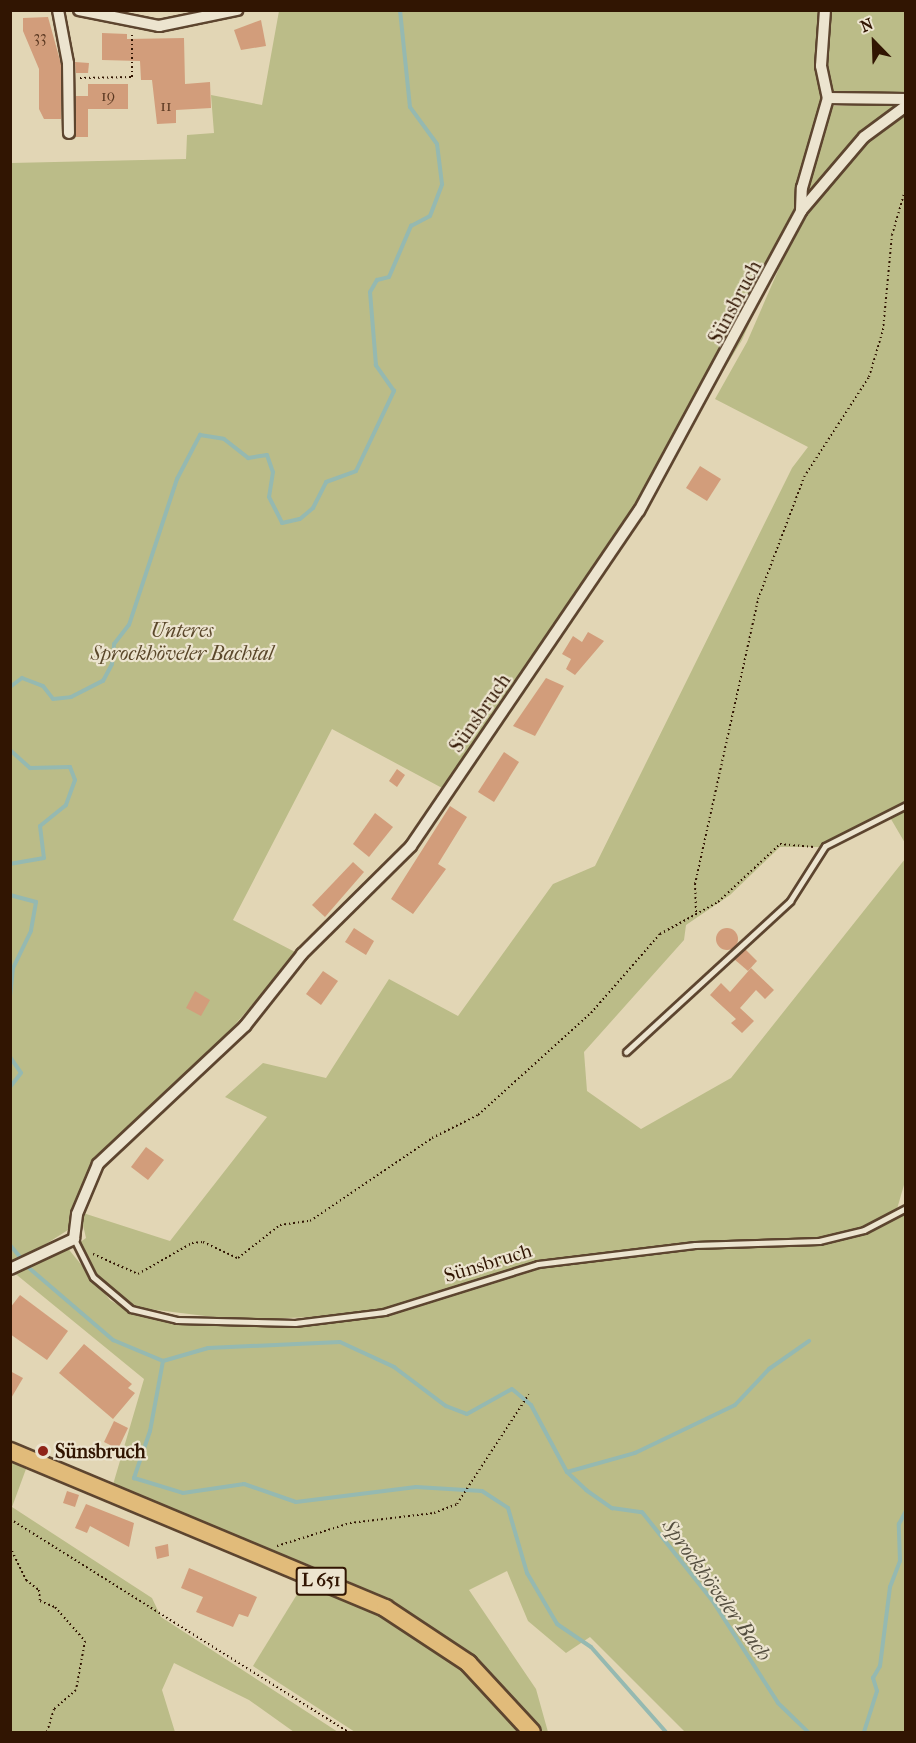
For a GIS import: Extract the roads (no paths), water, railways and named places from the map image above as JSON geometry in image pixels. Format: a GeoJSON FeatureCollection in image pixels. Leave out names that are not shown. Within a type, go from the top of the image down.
{"type":"FeatureCollection","features":[{"type":"Feature","properties":{"kind":"main road","name":"L 651"},"geometry":{"type":"LineString","coordinates":[[10,1451],[258,1556],[420,1628],[468,1663],[532,1732]]}},
{"type":"Feature","properties":{"kind":"street"},"geometry":{"type":"LineString","coordinates":[[58,10],[69,78],[69,133]]}},
{"type":"Feature","properties":{"kind":"street"},"geometry":{"type":"LineString","coordinates":[[79,10],[132,23],[159,26],[237,10]]}},
{"type":"Feature","properties":{"kind":"street"},"geometry":{"type":"LineString","coordinates":[[801,211],[802,188],[828,98],[821,66],[825,10]]}},
{"type":"Feature","properties":{"kind":"street"},"geometry":{"type":"LineString","coordinates":[[828,98],[906,99]]}},
{"type":"Feature","properties":{"kind":"street","name":"Sünsbruch"},"geometry":{"type":"LineString","coordinates":[[74,1240],[77,1214],[98,1164],[244,1026],[302,954],[411,846],[639,511],[801,211],[864,137],[906,106]]}},
{"type":"Feature","properties":{"kind":"street"},"geometry":{"type":"LineString","coordinates":[[14,1267],[34,1255],[74,1240]]}},
{"type":"Feature","properties":{"kind":"lane"},"geometry":{"type":"LineString","coordinates":[[626,1052],[790,901],[825,846],[906,805]]}},
{"type":"Feature","properties":{"kind":"lane","name":"Sünsbruch"},"geometry":{"type":"LineString","coordinates":[[74,1240],[93,1277],[131,1309],[177,1320],[295,1323],[384,1312],[538,1264],[695,1245],[819,1241],[864,1230],[906,1208]]}},
{"type":"Feature","properties":{"kind":"waterway","name":"Sprockhöveler Bach"},"geometry":{"type":"LineString","coordinates":[[10,687],[22,678],[43,686],[53,699],[71,697],[103,681],[112,664],[114,644],[129,625],[177,479],[200,435],[224,439],[248,458],[267,455],[273,472],[269,497],[282,523],[300,519],[313,508],[326,482],[356,471],[394,391],[376,365],[370,292],[377,280],[389,277],[411,226],[430,216],[442,184],[437,144],[410,107],[400,10]]}},
{"type":"Feature","properties":{"kind":"waterway","name":"Sprockhöveler Bach"},"geometry":{"type":"LineString","coordinates":[[10,750],[30,768],[70,767],[75,780],[66,805],[40,826],[44,858],[10,864]]}},
{"type":"Feature","properties":{"kind":"waterway","name":"Sprockhöveler Bach"},"geometry":{"type":"LineString","coordinates":[[10,895],[36,902],[31,931],[13,968],[10,999]]}},
{"type":"Feature","properties":{"kind":"waterway","name":"Sprockhöveler Bach"},"geometry":{"type":"LineString","coordinates":[[10,1057],[21,1073],[10,1087]]}},
{"type":"Feature","properties":{"kind":"waterway","name":"Sprockhöveler Bach"},"geometry":{"type":"LineString","coordinates":[[10,1245],[29,1268],[113,1340],[163,1361],[208,1348],[340,1342],[394,1367],[446,1406],[467,1414],[512,1389],[531,1405],[567,1472],[586,1490],[612,1508],[642,1512],[712,1600],[778,1703],[808,1732]]}},
{"type":"Feature","properties":{"kind":"waterway"},"geometry":{"type":"LineString","coordinates":[[567,1472],[635,1453],[735,1405],[769,1369],[809,1341]]}},
{"type":"Feature","properties":{"kind":"waterway","name":"Sprockhöveler Bach"},"geometry":{"type":"LineString","coordinates":[[163,1361],[150,1431],[134,1478],[183,1493],[244,1484],[296,1502],[416,1487],[482,1491],[508,1508],[527,1573],[557,1624],[591,1647],[666,1732]]}},
{"type":"Feature","properties":{"kind":"waterway"},"geometry":{"type":"LineString","coordinates":[[864,1732],[877,1691],[873,1678],[880,1666],[890,1587],[900,1561],[899,1524],[906,1511]]}},
{"type":"Feature","properties":{"kind":"place","name":"Sünsbruch"},"geometry":{"type":"Point","coordinates":[43,1451]}},
{"type":"Feature","properties":{"kind":"park label","name":"Unteres Sprockhöveler Bachtal"},"geometry":{"type":"Point","coordinates":[182,642]}}]}
